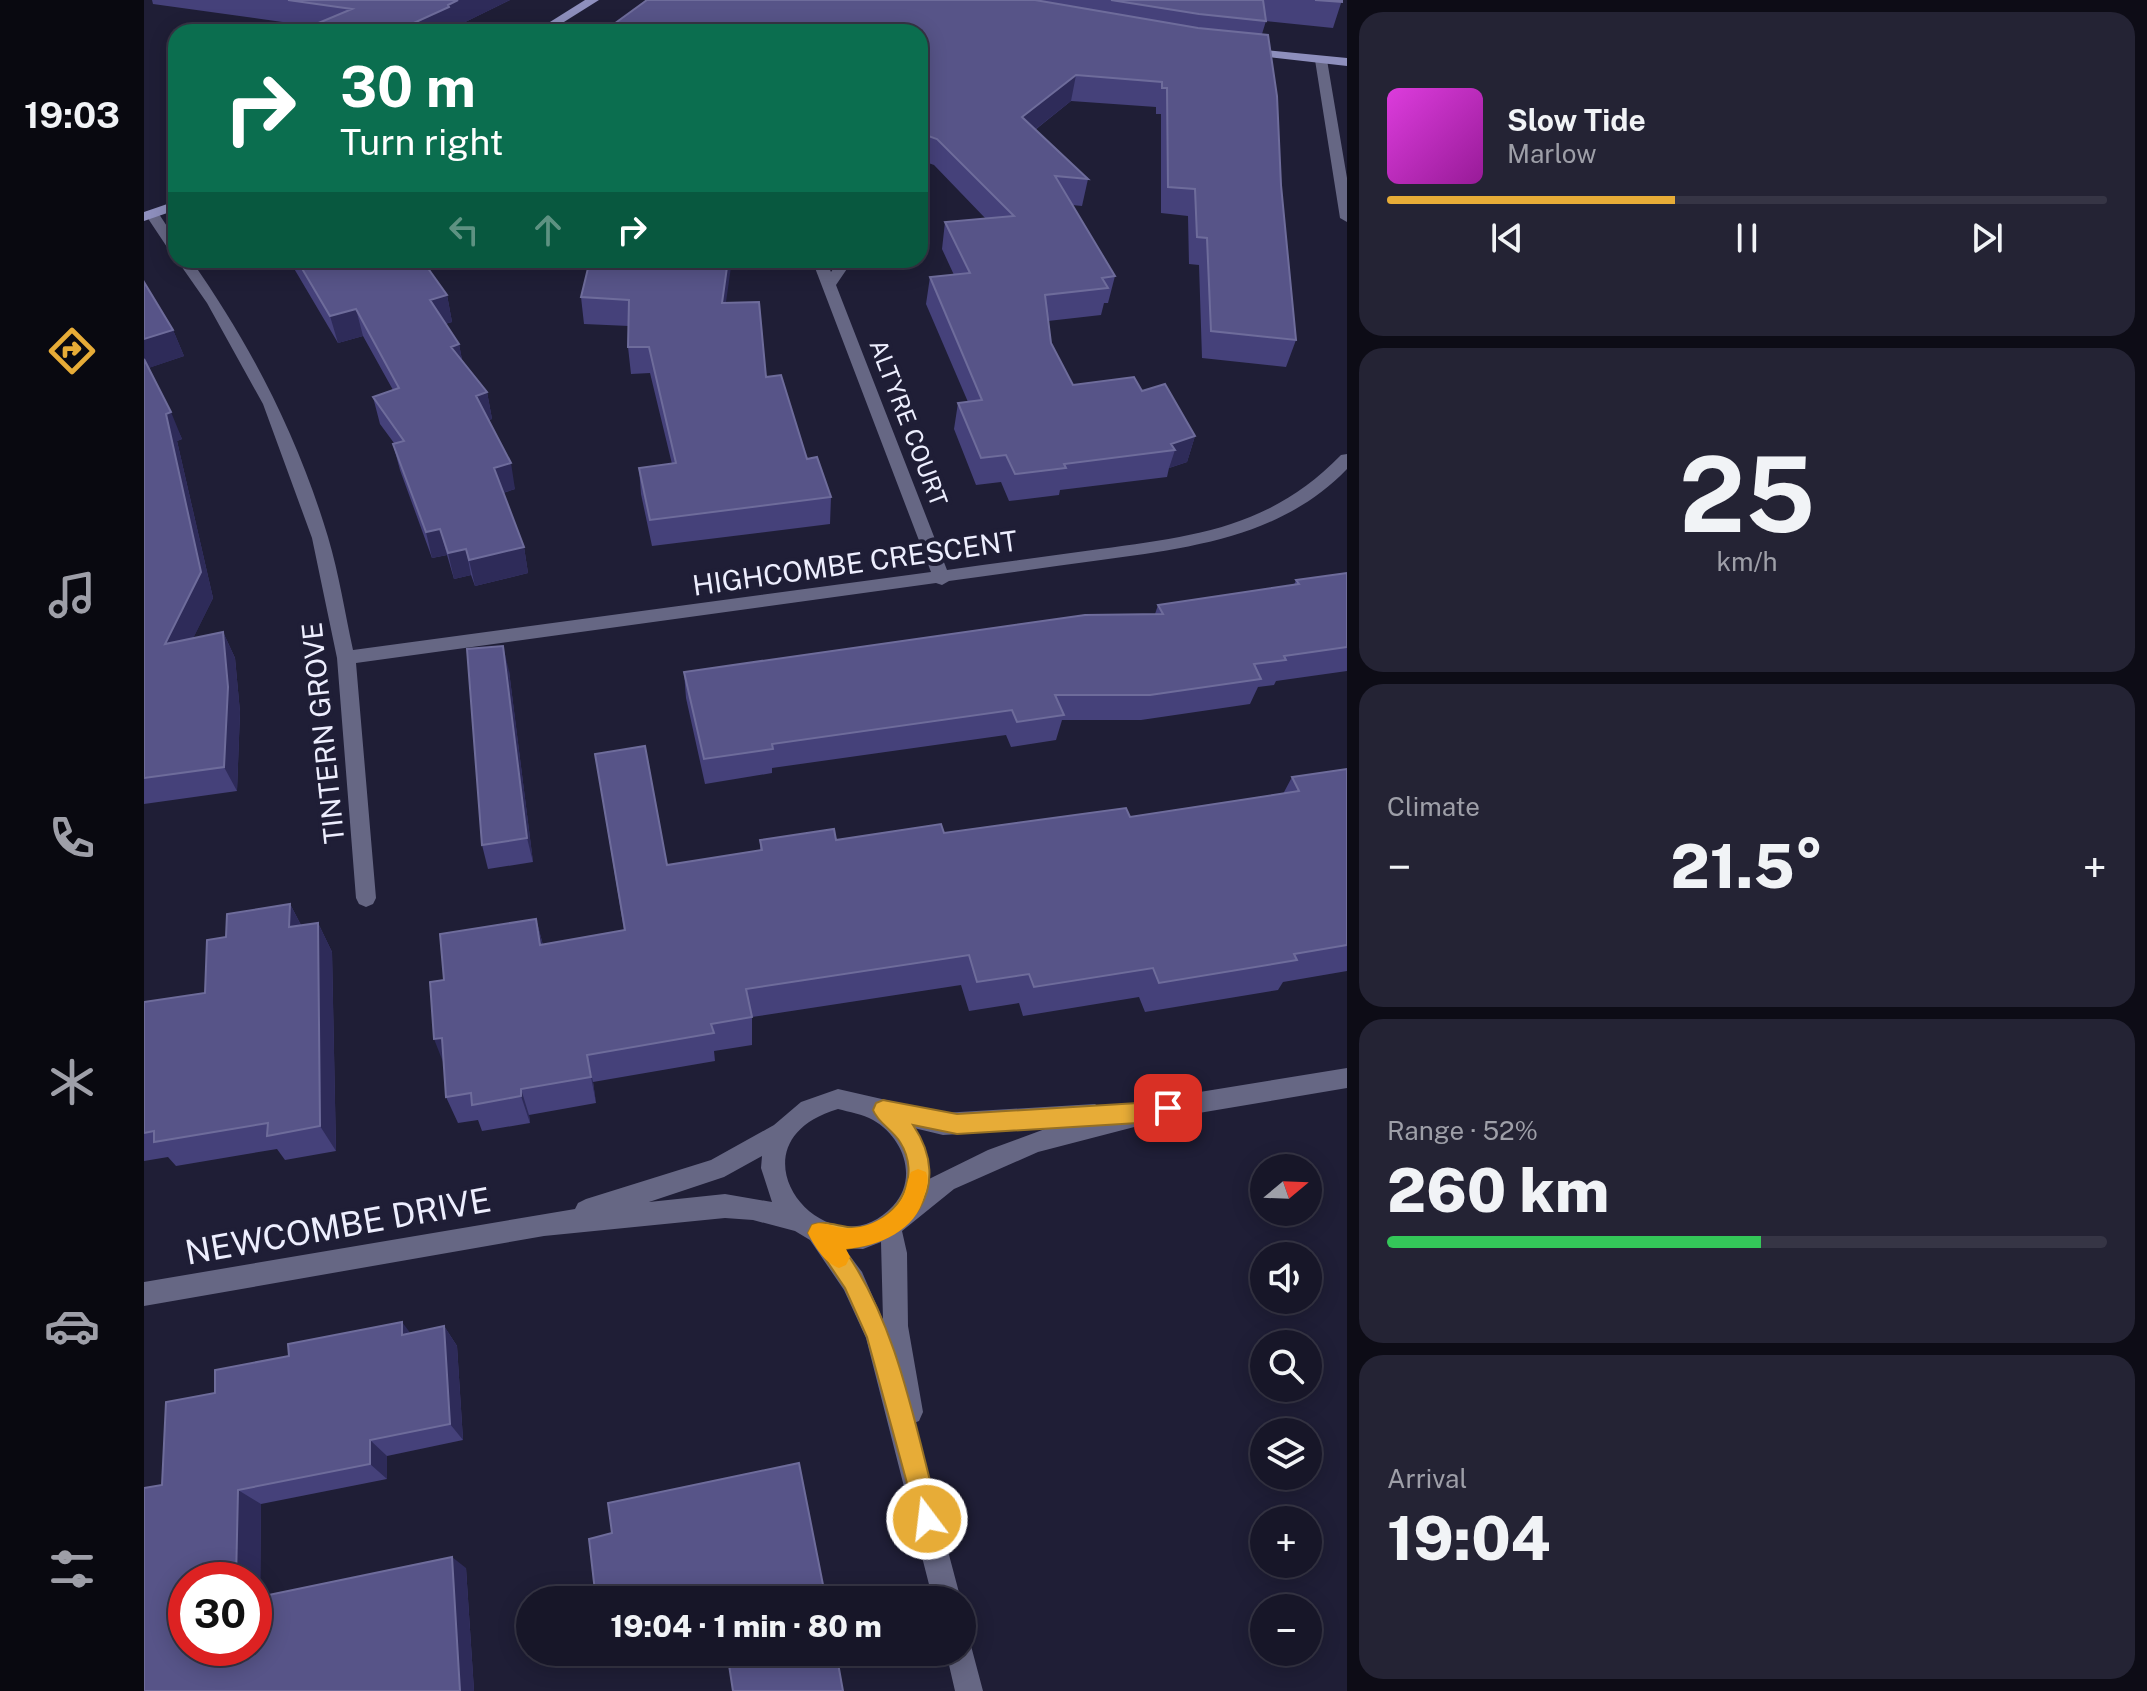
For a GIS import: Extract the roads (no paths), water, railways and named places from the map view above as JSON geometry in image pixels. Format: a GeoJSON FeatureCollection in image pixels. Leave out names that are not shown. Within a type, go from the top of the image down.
{"type":"FeatureCollection","features":[{"type":"Feature","properties":{"kind":"street"},"geometry":{"type":"LineString","coordinates":[[553,24],[593,0]]}},
{"type":"Feature","properties":{"kind":"street"},"geometry":{"type":"LineString","coordinates":[[1235,51],[1347,62]]}},
{"type":"Feature","properties":{"kind":"street"},"geometry":{"type":"LineString","coordinates":[[1321,60],[1347,218]]}},
{"type":"Feature","properties":{"kind":"street"},"geometry":{"type":"LineString","coordinates":[[168,208],[148,216],[168,240]]}},
{"type":"Feature","properties":{"kind":"street","name":"TINTERN GROVE"},"geometry":{"type":"LineString","coordinates":[[190,268],[214,303],[271,404],[320,538],[346,658],[366,898]]}},
{"type":"Feature","properties":{"kind":"street","name":"ALTYRE COURT"},"geometry":{"type":"LineString","coordinates":[[822,268],[942,579]]}},
{"type":"Feature","properties":{"kind":"street"},"geometry":{"type":"LineString","coordinates":[[829,285],[841,268]]}},
{"type":"Feature","properties":{"kind":"street","name":"HIGHCOMBE CRESCENT"},"geometry":{"type":"LineString","coordinates":[[346,658],[942,579],[1213,537],[1283,511],[1316,489],[1347,459]]}},
{"type":"Feature","properties":{"kind":"street"},"geometry":{"type":"LineString","coordinates":[[944,1586],[878,1336],[853,1281],[808,1226],[782,1200],[774,1178],[773,1155],[780,1134],[795,1116],[815,1104],[838,1099],[861,1101],[883,1110],[957,1124],[1138,1113],[1347,1078]]}},
{"type":"Feature","properties":{"kind":"street"},"geometry":{"type":"LineString","coordinates":[[883,1110],[900,1124],[912,1141],[919,1161],[918,1183],[912,1203],[894,1223],[896,1326],[927,1519]]}},
{"type":"Feature","properties":{"kind":"street"},"geometry":{"type":"LineString","coordinates":[[808,1226],[843,1239],[868,1237],[894,1223],[931,1191],[962,1173],[1056,1136],[1138,1113]]}},
{"type":"Feature","properties":{"kind":"street","name":"NEWCOMBE DRIVE"},"geometry":{"type":"LineString","coordinates":[[544,1224],[716,1169],[780,1134]]}},
{"type":"Feature","properties":{"kind":"street","name":"NEWCOMBE DRIVE"},"geometry":{"type":"LineString","coordinates":[[144,1294],[544,1224],[725,1206],[753,1208],[808,1226]]}},
{"type":"Feature","properties":{"kind":"street"},"geometry":{"type":"LineString","coordinates":[[963,1666],[969,1691]]}}]}
